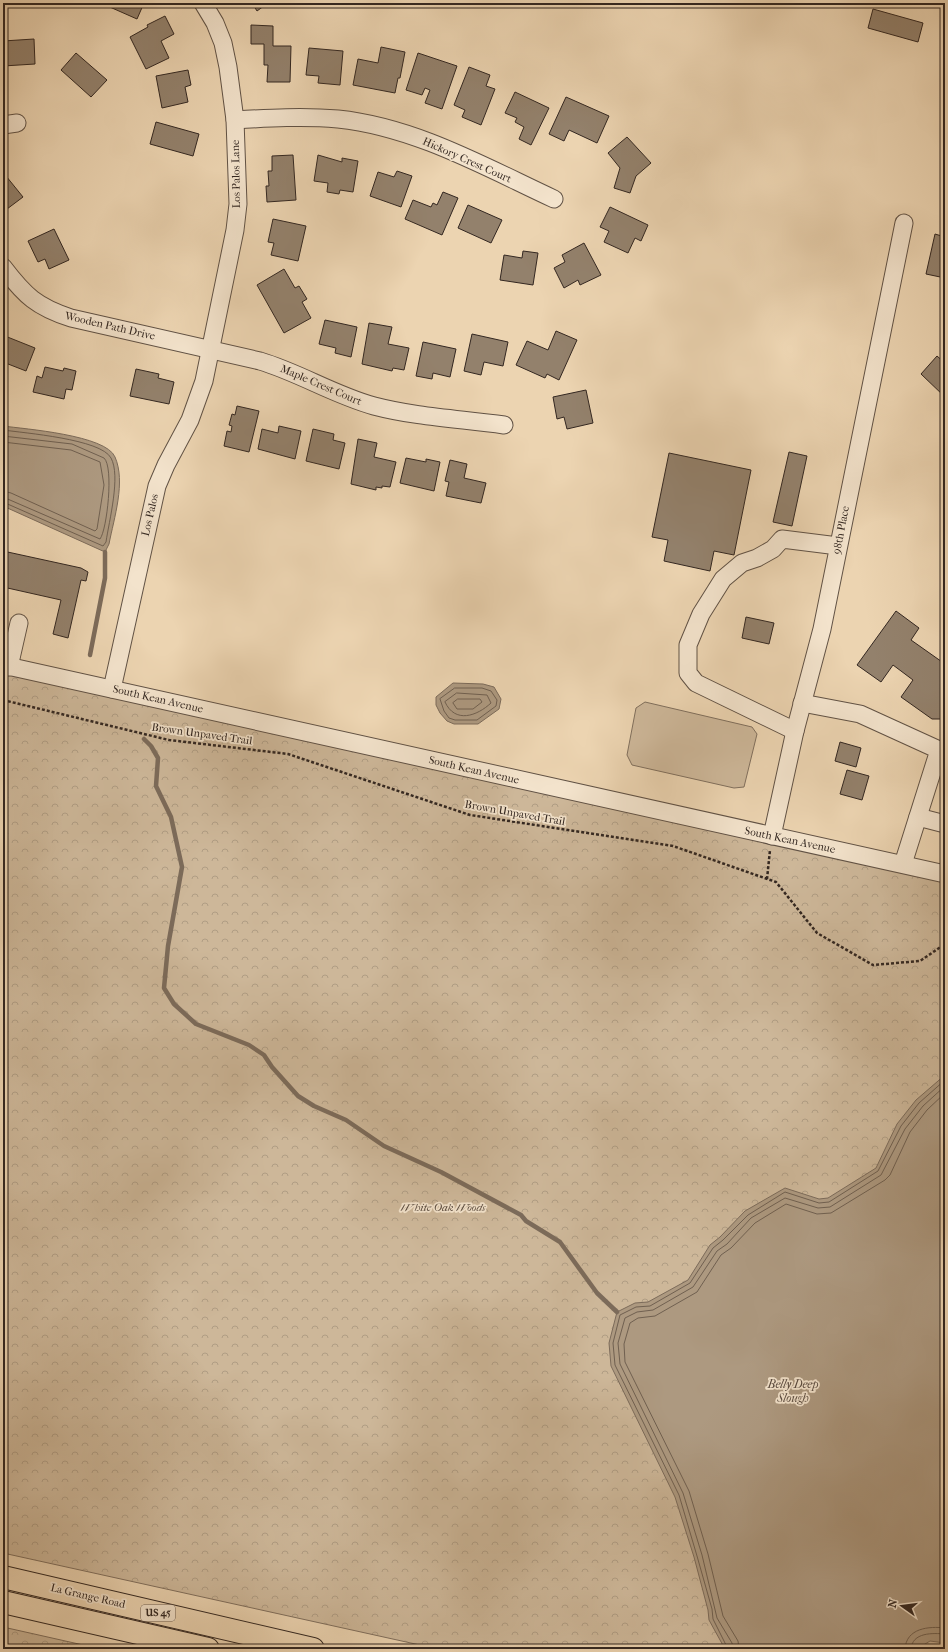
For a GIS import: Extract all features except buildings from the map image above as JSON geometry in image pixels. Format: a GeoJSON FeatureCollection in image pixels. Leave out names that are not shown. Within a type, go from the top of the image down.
{"type":"FeatureCollection","features":[{"type":"Feature","properties":{"kind":"highway","name":"La Grange Road"},"geometry":{"type":"LineString","coordinates":[[3,1577],[313,1649]]}},
{"type":"Feature","properties":{"kind":"highway","name":"US 45"},"geometry":{"type":"LineString","coordinates":[[3,1602],[208,1649]]}},
{"type":"Feature","properties":{"kind":"street","name":"Los Palos Lane"},"geometry":{"type":"LineString","coordinates":[[203,3],[215,23],[223,43],[228,67],[235,120],[238,204],[235,230],[210,349]]}},
{"type":"Feature","properties":{"kind":"street","name":"Hickory Crest Court"},"geometry":{"type":"LineString","coordinates":[[235,120],[313,117],[371,125],[434,143],[554,200]]}},
{"type":"Feature","properties":{"kind":"street","name":"98th Place"},"geometry":{"type":"LineString","coordinates":[[772,836],[795,731],[822,629],[904,223]]}},
{"type":"Feature","properties":{"kind":"street","name":"Wooden Path Drive"},"geometry":{"type":"LineString","coordinates":[[3,267],[20,289],[38,304],[52,312],[71,318],[210,349]]}},
{"type":"Feature","properties":{"kind":"street","name":"Maple Crest Court"},"geometry":{"type":"LineString","coordinates":[[210,349],[281,368],[343,395],[374,406],[504,425]]}},
{"type":"Feature","properties":{"kind":"street","name":"Los Palos"},"geometry":{"type":"LineString","coordinates":[[112,689],[158,486],[166,465],[190,420],[199,399],[210,349]]}},
{"type":"Feature","properties":{"kind":"street"},"geometry":{"type":"LineString","coordinates":[[795,731],[696,683],[688,673],[688,645],[701,614],[723,579],[742,563],[757,558],[773,549],[782,539],[838,546]]}},
{"type":"Feature","properties":{"kind":"street"},"geometry":{"type":"LineString","coordinates":[[6,666],[19,623]]}},
{"type":"Feature","properties":{"kind":"street","name":"South Kean Avenue"},"geometry":{"type":"LineString","coordinates":[[6,666],[945,874]]}},
{"type":"Feature","properties":{"kind":"street"},"geometry":{"type":"LineString","coordinates":[[802,704],[860,714],[942,748],[903,864]]}},
{"type":"Feature","properties":{"kind":"street"},"geometry":{"type":"LineString","coordinates":[[918,817],[945,824]]}},
{"type":"Feature","properties":{"kind":"path","name":"Brown Unpaved Trail"},"geometry":{"type":"LineString","coordinates":[[3,700],[169,740],[288,754],[470,815],[673,846],[776,882],[817,933],[873,965],[920,961],[945,944]]}},
{"type":"Feature","properties":{"kind":"path"},"geometry":{"type":"LineString","coordinates":[[767,879],[772,836]]}},
{"type":"Feature","properties":{"kind":"green space","name":"White Oak Woods"},"geometry":{"type":"Polygon","coordinates":[[[3,666],[945,875],[945,1649],[438,1649],[3,1553],[3,666]]]}},
{"type":"Feature","properties":{"kind":"green space"},"geometry":{"type":"Polygon","coordinates":[[[645,702],[752,727],[757,734],[744,787],[734,788],[632,765],[627,755],[636,708],[645,702]]]}},
{"type":"Feature","properties":{"kind":"green space"},"geometry":{"type":"Polygon","coordinates":[[[3,1627],[101,1649],[3,1649],[3,1627]]]}},
{"type":"Feature","properties":{"kind":"water"},"geometry":{"type":"Polygon","coordinates":[[[3,426],[64,434],[97,443],[109,449],[115,457],[118,467],[119,489],[109,544],[105,552],[3,506],[3,426]]]}},
{"type":"Feature","properties":{"kind":"water"},"geometry":{"type":"Polygon","coordinates":[[[453,683],[483,684],[494,687],[501,699],[499,709],[478,724],[454,724],[447,721],[440,713],[436,705],[436,697],[453,683]]]}},
{"type":"Feature","properties":{"kind":"water","name":"Belly Deep Slough"},"geometry":{"type":"Polygon","coordinates":[[[945,1075],[945,1643],[930,1641],[917,1649],[725,1649],[709,1620],[708,1610],[694,1557],[675,1497],[611,1366],[609,1343],[617,1312],[635,1303],[648,1302],[688,1280],[710,1245],[720,1237],[745,1211],[785,1188],[819,1199],[828,1198],[876,1168],[897,1124],[916,1100],[945,1075]]]}},
{"type":"Feature","properties":{"kind":"waterway"},"geometry":{"type":"LineString","coordinates":[[90,655],[105,578],[105,552]]}},
{"type":"Feature","properties":{"kind":"waterway"},"geometry":{"type":"LineString","coordinates":[[144,739],[151,746],[158,758],[156,786],[171,817],[182,867],[168,946],[164,988],[174,1004],[196,1024],[249,1045],[264,1055],[272,1067],[298,1096],[314,1106],[346,1120],[384,1146],[441,1172],[521,1215],[526,1221],[560,1242],[597,1293],[617,1312]]}}]}
